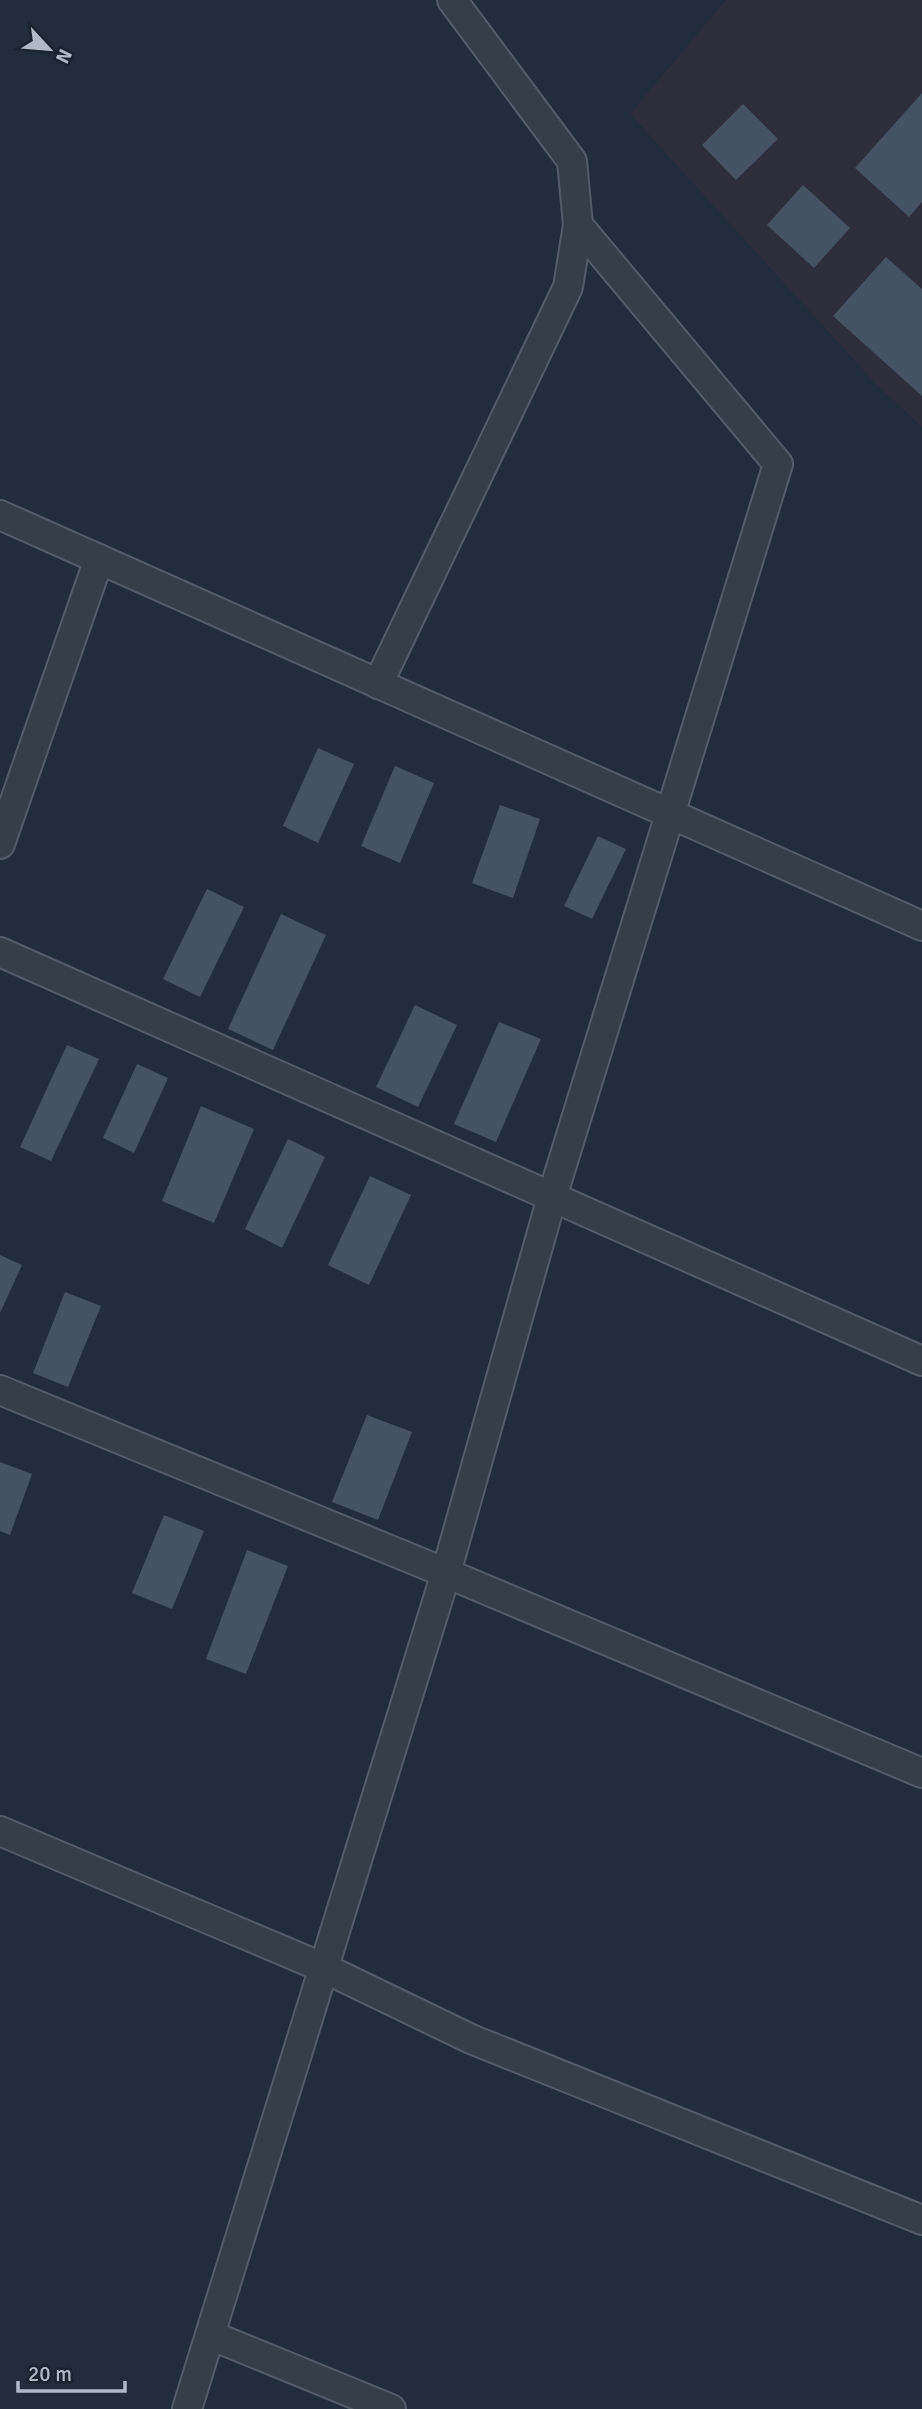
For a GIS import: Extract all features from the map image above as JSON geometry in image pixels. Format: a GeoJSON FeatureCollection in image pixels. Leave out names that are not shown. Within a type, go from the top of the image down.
{"type":"FeatureCollection","features":[{"type":"Feature","properties":{"kind":"street"},"geometry":{"type":"LineString","coordinates":[[378,684],[568,287],[578,225],[572,161],[452,0]]}},
{"type":"Feature","properties":{"kind":"street"},"geometry":{"type":"LineString","coordinates":[[187,2409],[446,1573],[552,1197],[778,464],[578,225]]}},
{"type":"Feature","properties":{"kind":"street"},"geometry":{"type":"LineString","coordinates":[[0,515],[922,926]]}},
{"type":"Feature","properties":{"kind":"street"},"geometry":{"type":"LineString","coordinates":[[0,844],[99,559]]}},
{"type":"Feature","properties":{"kind":"street"},"geometry":{"type":"LineString","coordinates":[[0,952],[922,1361]]}},
{"type":"Feature","properties":{"kind":"street"},"geometry":{"type":"LineString","coordinates":[[0,1390],[922,1773]]}},
{"type":"Feature","properties":{"kind":"street"},"geometry":{"type":"LineString","coordinates":[[0,1831],[324,1968],[471,2039],[922,2220]]}},
{"type":"Feature","properties":{"kind":"street"},"geometry":{"type":"LineString","coordinates":[[210,2335],[391,2409]]}},
{"type":"Feature","properties":{"kind":"shaded area"},"geometry":{"type":"Polygon","coordinates":[[[726,0],[922,0],[922,427],[876,384],[630,114],[726,0]]]}},
{"type":"Feature","properties":{"kind":"building"},"geometry":{"type":"Polygon","coordinates":[[[922,93],[922,202],[909,217],[855,168],[922,93]]]}},
{"type":"Feature","properties":{"kind":"building"},"geometry":{"type":"Polygon","coordinates":[[[743,104],[778,139],[736,180],[702,145],[743,104]]]}},
{"type":"Feature","properties":{"kind":"building"},"geometry":{"type":"Polygon","coordinates":[[[803,185],[850,228],[814,268],[767,225],[803,185]]]}},
{"type":"Feature","properties":{"kind":"building"},"geometry":{"type":"Polygon","coordinates":[[[886,257],[922,289],[922,396],[833,316],[886,257]]]}},
{"type":"Feature","properties":{"kind":"building"},"geometry":{"type":"Polygon","coordinates":[[[318,748],[354,764],[318,843],[283,826],[318,748]]]}},
{"type":"Feature","properties":{"kind":"building"},"geometry":{"type":"Polygon","coordinates":[[[395,766],[434,783],[400,863],[361,846],[395,766]]]}},
{"type":"Feature","properties":{"kind":"building"},"geometry":{"type":"Polygon","coordinates":[[[500,805],[540,819],[513,898],[472,883],[500,805]]]}},
{"type":"Feature","properties":{"kind":"building"},"geometry":{"type":"Polygon","coordinates":[[[598,836],[626,849],[592,919],[564,906],[598,836]]]}},
{"type":"Feature","properties":{"kind":"building"},"geometry":{"type":"Polygon","coordinates":[[[207,889],[244,907],[200,997],[163,979],[207,889]]]}},
{"type":"Feature","properties":{"kind":"building"},"geometry":{"type":"Polygon","coordinates":[[[281,914],[326,935],[273,1050],[228,1029],[281,914]]]}},
{"type":"Feature","properties":{"kind":"building"},"geometry":{"type":"Polygon","coordinates":[[[415,1005],[457,1025],[418,1107],[376,1087],[415,1005]]]}},
{"type":"Feature","properties":{"kind":"building"},"geometry":{"type":"Polygon","coordinates":[[[499,1022],[541,1039],[496,1142],[454,1124],[499,1022]]]}},
{"type":"Feature","properties":{"kind":"building"},"geometry":{"type":"Polygon","coordinates":[[[67,1045],[99,1059],[51,1161],[20,1147],[67,1045]]]}},
{"type":"Feature","properties":{"kind":"building"},"geometry":{"type":"Polygon","coordinates":[[[137,1064],[168,1078],[134,1153],[103,1138],[137,1064]]]}},
{"type":"Feature","properties":{"kind":"building"},"geometry":{"type":"Polygon","coordinates":[[[201,1106],[254,1129],[214,1223],[162,1201],[201,1106]]]}},
{"type":"Feature","properties":{"kind":"building"},"geometry":{"type":"Polygon","coordinates":[[[288,1139],[325,1157],[282,1248],[245,1229],[288,1139]]]}},
{"type":"Feature","properties":{"kind":"building"},"geometry":{"type":"Polygon","coordinates":[[[370,1176],[411,1195],[369,1285],[328,1265],[370,1176]]]}},
{"type":"Feature","properties":{"kind":"building"},"geometry":{"type":"Polygon","coordinates":[[[0,1255],[22,1265],[0,1313],[0,1255]]]}},
{"type":"Feature","properties":{"kind":"building"},"geometry":{"type":"Polygon","coordinates":[[[65,1292],[101,1306],[68,1387],[33,1373],[65,1292]]]}},
{"type":"Feature","properties":{"kind":"building"},"geometry":{"type":"Polygon","coordinates":[[[367,1415],[412,1432],[378,1520],[332,1502],[367,1415]]]}},
{"type":"Feature","properties":{"kind":"building"},"geometry":{"type":"Polygon","coordinates":[[[0,1462],[32,1474],[10,1535],[0,1531],[0,1462]]]}},
{"type":"Feature","properties":{"kind":"building"},"geometry":{"type":"Polygon","coordinates":[[[164,1515],[204,1531],[172,1609],[132,1593],[164,1515]]]}},
{"type":"Feature","properties":{"kind":"building"},"geometry":{"type":"Polygon","coordinates":[[[247,1550],[288,1566],[246,1674],[206,1659],[247,1550]]]}}]}
